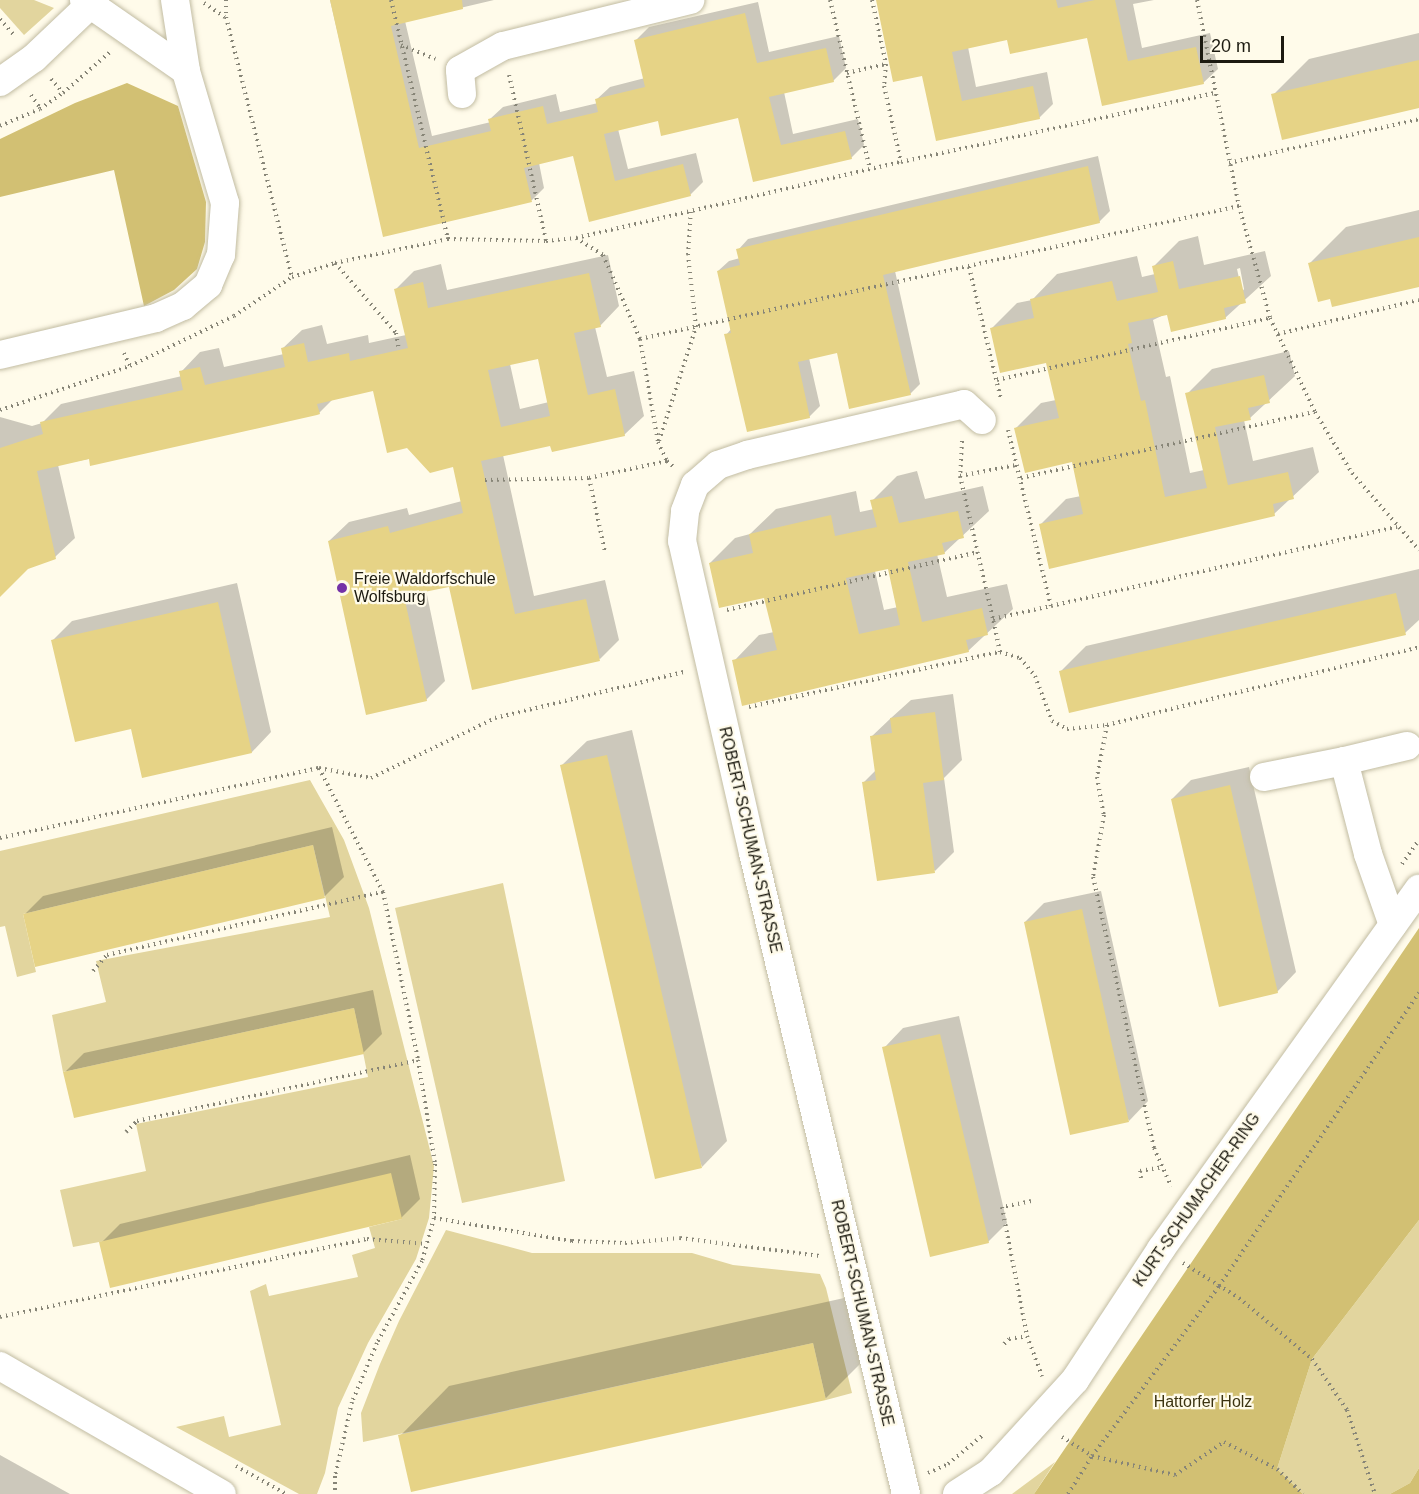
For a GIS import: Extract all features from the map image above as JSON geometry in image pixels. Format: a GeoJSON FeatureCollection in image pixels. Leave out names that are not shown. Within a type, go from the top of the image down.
{"type":"FeatureCollection","features":[{"type":"Feature","properties":{"kind":"street"},"geometry":{"type":"LineString","coordinates":[[461,82],[503,46],[690,0]]}},
{"type":"Feature","properties":{"kind":"street"},"geometry":{"type":"LineString","coordinates":[[0,82],[34,58],[90,1],[186,71]]}},
{"type":"Feature","properties":{"kind":"street"},"geometry":{"type":"LineString","coordinates":[[0,355],[156,318],[183,306],[208,285],[221,255],[225,203],[186,71],[188,1]]}},
{"type":"Feature","properties":{"kind":"street"},"geometry":{"type":"LineString","coordinates":[[694,485],[718,465],[747,455],[964,404],[997,415]]}},
{"type":"Feature","properties":{"kind":"street","name":"ROBERT-SCHUMAN-STRASSE"},"geometry":{"type":"LineString","coordinates":[[694,485],[685,511],[682,541],[906,1494]]}},
{"type":"Feature","properties":{"kind":"street"},"geometry":{"type":"LineString","coordinates":[[1264,777],[1407,746]]}},
{"type":"Feature","properties":{"kind":"street"},"geometry":{"type":"LineString","coordinates":[[1344,761],[1368,854],[1393,926]]}},
{"type":"Feature","properties":{"kind":"street","name":"KURT-SCHUMACHER-RING"},"geometry":{"type":"LineString","coordinates":[[957,1494],[991,1472],[1075,1380],[1161,1249],[1419,889]]}},
{"type":"Feature","properties":{"kind":"street"},"geometry":{"type":"LineString","coordinates":[[0,1366],[222,1494]]}},
{"type":"Feature","properties":{"kind":"path"},"geometry":{"type":"LineString","coordinates":[[226,0],[226,17],[292,277]]}},
{"type":"Feature","properties":{"kind":"path"},"geometry":{"type":"LineString","coordinates":[[391,0],[448,239]]}},
{"type":"Feature","properties":{"kind":"path"},"geometry":{"type":"LineString","coordinates":[[831,0],[870,169]]}},
{"type":"Feature","properties":{"kind":"path"},"geometry":{"type":"LineString","coordinates":[[872,0],[886,64],[884,86],[901,162]]}},
{"type":"Feature","properties":{"kind":"path"},"geometry":{"type":"LineString","coordinates":[[1197,0],[1229,163],[1270,318],[1315,412],[1352,472],[1419,550]]}},
{"type":"Feature","properties":{"kind":"path"},"geometry":{"type":"LineString","coordinates":[[188,1],[226,17]]}},
{"type":"Feature","properties":{"kind":"path"},"geometry":{"type":"LineString","coordinates":[[0,126],[40,109],[63,93],[116,48],[130,31]]}},
{"type":"Feature","properties":{"kind":"path"},"geometry":{"type":"LineString","coordinates":[[401,45],[461,82]]}},
{"type":"Feature","properties":{"kind":"path"},"geometry":{"type":"LineString","coordinates":[[503,46],[546,241]]}},
{"type":"Feature","properties":{"kind":"path"},"geometry":{"type":"LineString","coordinates":[[847,73],[886,64]]}},
{"type":"Feature","properties":{"kind":"path"},"geometry":{"type":"LineString","coordinates":[[0,410],[139,362],[234,316],[292,277],[335,263],[448,239],[546,241],[576,238],[870,169],[1214,93]]}},
{"type":"Feature","properties":{"kind":"path"},"geometry":{"type":"LineString","coordinates":[[1229,163],[1419,119]]}},
{"type":"Feature","properties":{"kind":"path"},"geometry":{"type":"LineString","coordinates":[[639,339],[1239,206]]}},
{"type":"Feature","properties":{"kind":"path"},"geometry":{"type":"LineString","coordinates":[[658,442],[696,327],[688,255],[690,210]]}},
{"type":"Feature","properties":{"kind":"path"},"geometry":{"type":"LineString","coordinates":[[576,238],[603,255],[639,339],[658,442],[667,461],[694,485]]}},
{"type":"Feature","properties":{"kind":"path"},"geometry":{"type":"LineString","coordinates":[[335,263],[396,333],[399,350]]}},
{"type":"Feature","properties":{"kind":"path"},"geometry":{"type":"LineString","coordinates":[[969,267],[997,380],[997,415],[1021,478],[1051,606]]}},
{"type":"Feature","properties":{"kind":"path"},"geometry":{"type":"LineString","coordinates":[[1278,334],[1419,300]]}},
{"type":"Feature","properties":{"kind":"path"},"geometry":{"type":"LineString","coordinates":[[997,380],[1270,318]]}},
{"type":"Feature","properties":{"kind":"path"},"geometry":{"type":"LineString","coordinates":[[1021,478],[1315,412]]}},
{"type":"Feature","properties":{"kind":"path"},"geometry":{"type":"LineString","coordinates":[[485,480],[589,478],[667,461]]}},
{"type":"Feature","properties":{"kind":"path"},"geometry":{"type":"LineString","coordinates":[[1000,652],[960,476],[1016,465]]}},
{"type":"Feature","properties":{"kind":"path"},"geometry":{"type":"LineString","coordinates":[[589,478],[605,552]]}},
{"type":"Feature","properties":{"kind":"path"},"geometry":{"type":"LineString","coordinates":[[993,619],[1397,527]]}},
{"type":"Feature","properties":{"kind":"path"},"geometry":{"type":"LineString","coordinates":[[699,616],[978,552]]}},
{"type":"Feature","properties":{"kind":"path"},"geometry":{"type":"LineString","coordinates":[[721,713],[1000,652],[1020,658],[1035,676],[1052,721],[1067,729],[1107,725],[1419,647]]}},
{"type":"Feature","properties":{"kind":"path"},"geometry":{"type":"LineString","coordinates":[[0,838],[319,768],[371,778],[495,718],[710,665]]}},
{"type":"Feature","properties":{"kind":"path"},"geometry":{"type":"LineString","coordinates":[[1107,725],[1096,777],[1104,815],[1093,877],[1154,1148],[1174,1192]]}},
{"type":"Feature","properties":{"kind":"path"},"geometry":{"type":"LineString","coordinates":[[319,768],[383,892],[418,1060],[435,1164],[434,1218],[422,1261],[376,1343],[352,1402],[335,1476],[335,1494]]}},
{"type":"Feature","properties":{"kind":"path"},"geometry":{"type":"LineString","coordinates":[[93,971],[107,955],[383,892]]}},
{"type":"Feature","properties":{"kind":"path"},"geometry":{"type":"LineString","coordinates":[[1068,1494],[1092,1456],[1219,1286],[1419,993]]}},
{"type":"Feature","properties":{"kind":"path"},"geometry":{"type":"LineString","coordinates":[[126,1132],[137,1121],[418,1060]]}},
{"type":"Feature","properties":{"kind":"path"},"geometry":{"type":"LineString","coordinates":[[1141,1178],[1140,1171],[1162,1167]]}},
{"type":"Feature","properties":{"kind":"path"},"geometry":{"type":"LineString","coordinates":[[1031,1201],[1002,1207],[1028,1336],[1042,1376]]}},
{"type":"Feature","properties":{"kind":"path"},"geometry":{"type":"LineString","coordinates":[[434,1218],[572,1241],[625,1243],[680,1238],[851,1260]]}},
{"type":"Feature","properties":{"kind":"path"},"geometry":{"type":"LineString","coordinates":[[0,1317],[367,1239],[427,1244]]}},
{"type":"Feature","properties":{"kind":"path"},"geometry":{"type":"LineString","coordinates":[[1161,1249],[1239,1298],[1312,1359],[1347,1410],[1374,1494]]}},
{"type":"Feature","properties":{"kind":"path"},"geometry":{"type":"LineString","coordinates":[[1004,1344],[1009,1340],[1028,1336]]}},
{"type":"Feature","properties":{"kind":"path"},"geometry":{"type":"LineString","coordinates":[[1039,1422],[1092,1456],[1175,1475],[1224,1442],[1277,1469],[1303,1494]]}},
{"type":"Feature","properties":{"kind":"shaded area"},"geometry":{"type":"Polygon","coordinates":[[[0,0],[34,0],[54,8],[24,35],[0,8],[0,0]]]}},
{"type":"Feature","properties":{"kind":"shaded area"},"geometry":{"type":"Polygon","coordinates":[[[310,780],[344,840],[369,908],[434,1166],[429,1218],[416,1259],[368,1343],[338,1408],[325,1473],[317,1494],[299,1494],[176,1427],[224,1416],[229,1437],[281,1425],[250,1291],[266,1284],[269,1296],[358,1277],[352,1255],[375,1248],[369,1227],[402,1219],[99,1242],[73,1247],[60,1190],[146,1171],[136,1124],[368,1077],[354,1008],[63,1072],[52,1015],[106,1002],[96,961],[330,917],[313,845],[23,914],[36,972],[17,977],[5,926],[0,927],[0,851],[310,780]]]}},
{"type":"Feature","properties":{"kind":"shaded area"},"geometry":{"type":"Polygon","coordinates":[[[503,883],[565,1181],[462,1203],[395,908],[503,883]]]}},
{"type":"Feature","properties":{"kind":"shaded area"},"geometry":{"type":"Polygon","coordinates":[[[1419,1220],[1419,1468],[1410,1483],[1390,1494],[1303,1494],[1277,1469],[1312,1359],[1419,1220]]]}},
{"type":"Feature","properties":{"kind":"shaded area"},"geometry":{"type":"Polygon","coordinates":[[[446,1230],[532,1253],[692,1253],[733,1265],[820,1274],[826,1288],[852,1393],[826,1400],[813,1343],[363,1442],[361,1413],[380,1364],[399,1321],[446,1230]]]}},
{"type":"Feature","properties":{"kind":"shaded area"},"geometry":{"type":"Polygon","coordinates":[[[1055,1462],[1034,1494],[1012,1494],[1055,1462]]]}},
{"type":"Feature","properties":{"kind":"green space"},"geometry":{"type":"Polygon","coordinates":[[[127,83],[178,106],[206,202],[205,242],[197,269],[174,290],[144,306],[114,170],[0,197],[0,139],[75,103],[127,83]]]}},
{"type":"Feature","properties":{"kind":"green space","name":"Hattorfer Holz"},"geometry":{"type":"Polygon","coordinates":[[[1419,928],[1419,1220],[1312,1359],[1277,1469],[1303,1494],[1034,1494],[1419,928]]]}},
{"type":"Feature","properties":{"kind":"green space"},"geometry":{"type":"Polygon","coordinates":[[[1419,1468],[1419,1494],[1390,1494],[1410,1483],[1419,1468]]]}},
{"type":"Feature","properties":{"kind":"building"},"geometry":{"type":"Polygon","coordinates":[[[330,0],[462,0],[463,9],[391,26],[419,148],[491,131],[488,119],[543,106],[547,124],[598,112],[595,99],[645,87],[634,40],[745,13],[757,63],[826,48],[834,82],[769,97],[781,145],[845,131],[852,159],[753,182],[738,118],[661,136],[658,121],[604,134],[615,181],[683,164],[691,196],[589,222],[573,156],[524,168],[532,202],[383,237],[330,0]]]}},
{"type":"Feature","properties":{"kind":"building"},"geometry":{"type":"Polygon","coordinates":[[[876,0],[1056,0],[1058,8],[1095,0],[1115,0],[1128,61],[1196,47],[1204,84],[1102,106],[1087,38],[1010,54],[1007,40],[952,52],[962,101],[1033,86],[1040,119],[936,141],[922,76],[893,82],[876,0]]]}},
{"type":"Feature","properties":{"kind":"building"},"geometry":{"type":"Polygon","coordinates":[[[1419,60],[1419,108],[1282,140],[1271,94],[1419,60]]]}},
{"type":"Feature","properties":{"kind":"building"},"geometry":{"type":"Polygon","coordinates":[[[1088,166],[1100,223],[883,275],[911,395],[849,409],[837,353],[798,362],[810,418],[747,432],[724,334],[731,333],[717,271],[740,265],[736,249],[1088,166]]]}},
{"type":"Feature","properties":{"kind":"building"},"geometry":{"type":"Polygon","coordinates":[[[1419,237],[1419,287],[1332,307],[1330,299],[1318,302],[1308,263],[1419,237]]]}},
{"type":"Feature","properties":{"kind":"building"},"geometry":{"type":"Polygon","coordinates":[[[1173,261],[1179,289],[1240,276],[1246,303],[1224,308],[1226,319],[1171,332],[1167,315],[1128,323],[1132,343],[1128,344],[1141,401],[1145,400],[1165,497],[1207,488],[1185,393],[1264,375],[1270,403],[1248,408],[1251,420],[1215,427],[1228,485],[1288,472],[1294,499],[1273,504],[1275,516],[1049,569],[1039,524],[1083,514],[1072,462],[1025,473],[1014,428],[1059,418],[1046,363],[1000,373],[990,328],[1034,318],[1030,299],[1112,281],[1117,301],[1158,292],[1152,266],[1173,261]]]}},
{"type":"Feature","properties":{"kind":"building"},"geometry":{"type":"Polygon","coordinates":[[[589,273],[601,327],[574,333],[588,395],[615,389],[625,436],[552,452],[550,446],[481,461],[515,614],[586,599],[600,661],[472,690],[449,587],[404,596],[427,701],[366,715],[328,541],[388,526],[390,533],[463,513],[453,467],[430,473],[407,448],[387,453],[373,391],[317,404],[320,414],[317,415],[90,466],[89,459],[37,471],[56,559],[28,569],[0,597],[0,448],[43,434],[40,422],[183,390],[179,371],[200,367],[205,385],[285,367],[281,348],[304,343],[308,362],[349,353],[350,361],[408,348],[394,289],[423,282],[428,308],[589,273]],[[538,359],[488,370],[501,427],[550,416],[538,359]]]}},
{"type":"Feature","properties":{"kind":"building"},"geometry":{"type":"Polygon","coordinates":[[[892,496],[899,523],[958,511],[964,538],[942,543],[945,554],[908,562],[922,622],[982,608],[988,635],[966,640],[969,652],[742,706],[732,660],[777,650],[764,598],[719,608],[709,563],[753,553],[749,534],[831,515],[835,536],[877,527],[870,500],[892,496]],[[888,569],[846,578],[859,634],[900,625],[888,569]]]}},
{"type":"Feature","properties":{"kind":"building"},"geometry":{"type":"Polygon","coordinates":[[[1396,593],[1406,635],[1069,713],[1059,671],[1396,593]]]}},
{"type":"Feature","properties":{"kind":"building"},"geometry":{"type":"Polygon","coordinates":[[[218,602],[252,753],[142,778],[131,729],[75,742],[51,640],[218,602]]]}},
{"type":"Feature","properties":{"kind":"building"},"geometry":{"type":"Polygon","coordinates":[[[935,712],[944,780],[923,783],[935,873],[877,881],[862,782],[876,780],[870,736],[892,733],[890,718],[935,712]]]}},
{"type":"Feature","properties":{"kind":"building"},"geometry":{"type":"Polygon","coordinates":[[[607,755],[702,1168],[655,1179],[560,765],[607,755]]]}},
{"type":"Feature","properties":{"kind":"building"},"geometry":{"type":"Polygon","coordinates":[[[1230,785],[1278,993],[1219,1007],[1171,799],[1230,785]]]}},
{"type":"Feature","properties":{"kind":"building"},"geometry":{"type":"Polygon","coordinates":[[[313,845],[325,898],[35,967],[23,914],[313,845]]]}},
{"type":"Feature","properties":{"kind":"building"},"geometry":{"type":"Polygon","coordinates":[[[1082,909],[1129,1122],[1070,1135],[1024,922],[1082,909]]]}},
{"type":"Feature","properties":{"kind":"building"},"geometry":{"type":"Polygon","coordinates":[[[354,1008],[364,1054],[74,1118],[63,1072],[354,1008]]]}},
{"type":"Feature","properties":{"kind":"building"},"geometry":{"type":"Polygon","coordinates":[[[940,1034],[989,1243],[930,1257],[882,1047],[940,1034]]]}},
{"type":"Feature","properties":{"kind":"building"},"geometry":{"type":"Polygon","coordinates":[[[391,1173],[402,1219],[110,1288],[99,1242],[391,1173]]]}},
{"type":"Feature","properties":{"kind":"building"},"geometry":{"type":"Polygon","coordinates":[[[813,1343],[826,1400],[411,1492],[398,1435],[813,1343]]]}},
{"type":"Feature","properties":{"kind":"place","name":"Freie Waldorfschule Wolfsburg"},"geometry":{"type":"Point","coordinates":[342,588]}}]}
